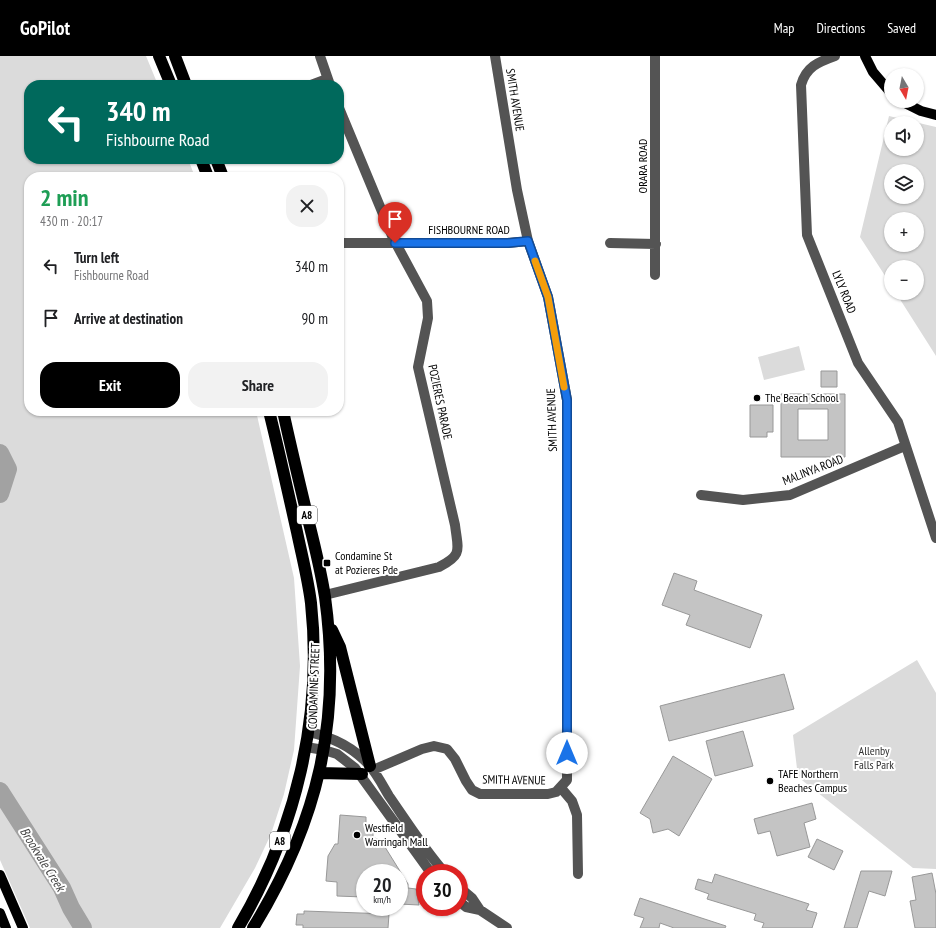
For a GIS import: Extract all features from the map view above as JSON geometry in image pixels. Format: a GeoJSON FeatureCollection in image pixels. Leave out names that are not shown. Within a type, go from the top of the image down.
{"type":"FeatureCollection","features":[{"type":"Feature","properties":{"kind":"highway"},"geometry":{"type":"LineString","coordinates":[[159,56],[169,80]]}},
{"type":"Feature","properties":{"kind":"highway"},"geometry":{"type":"LineString","coordinates":[[175,56],[184,80]]}},
{"type":"Feature","properties":{"kind":"highway","name":"CONDAMINE STREET"},"geometry":{"type":"LineString","coordinates":[[238,928],[262,887],[279,844],[297,789],[309,732],[314,660],[310,603],[303,558],[270,416]]}},
{"type":"Feature","properties":{"kind":"highway","name":"CONDAMINE STREET"},"geometry":{"type":"LineString","coordinates":[[253,928],[284,874],[305,825],[324,750],[331,669],[325,595],[284,416]]}},
{"type":"Feature","properties":{"kind":"highway"},"geometry":{"type":"LineString","coordinates":[[319,773],[368,770],[340,647],[328,619]]}},
{"type":"Feature","properties":{"kind":"main road"},"geometry":{"type":"LineString","coordinates":[[865,56],[873,72],[884,85]]}},
{"type":"Feature","properties":{"kind":"main road"},"geometry":{"type":"LineString","coordinates":[[914,108],[936,115]]}},
{"type":"Feature","properties":{"kind":"main road"},"geometry":{"type":"LineString","coordinates":[[0,875],[23,928]]}},
{"type":"Feature","properties":{"kind":"main road"},"geometry":{"type":"LineString","coordinates":[[0,913],[6,928]]}},
{"type":"Feature","properties":{"kind":"street"},"geometry":{"type":"LineString","coordinates":[[320,56],[328,80]]}},
{"type":"Feature","properties":{"kind":"street","name":"SMITH AVENUE"},"geometry":{"type":"LineString","coordinates":[[368,770],[422,749],[434,746],[447,749],[455,758],[472,790],[480,794],[548,794],[556,792],[561,788],[566,780],[567,400],[548,297],[528,241],[517,190],[495,56]]}},
{"type":"Feature","properties":{"kind":"street","name":"ORARA ROAD"},"geometry":{"type":"LineString","coordinates":[[655,56],[655,275]]}},
{"type":"Feature","properties":{"kind":"street","name":"LYLY ROAD"},"geometry":{"type":"LineString","coordinates":[[835,56],[813,65],[803,76],[801,85],[807,235],[858,363],[898,422],[936,538]]}},
{"type":"Feature","properties":{"kind":"street","name":"POZIERES PARADE"},"geometry":{"type":"LineString","coordinates":[[325,595],[439,568],[453,560],[458,551],[455,525],[418,368],[428,318],[427,301],[395,243],[344,120]]}},
{"type":"Feature","properties":{"kind":"street","name":"FISHBOURNE ROAD"},"geometry":{"type":"LineString","coordinates":[[344,243],[508,243],[528,241]]}},
{"type":"Feature","properties":{"kind":"street"},"geometry":{"type":"LineString","coordinates":[[610,243],[656,244]]}},
{"type":"Feature","properties":{"kind":"street","name":"MALINYA ROAD"},"geometry":{"type":"LineString","coordinates":[[701,495],[743,500],[790,495],[905,446]]}},
{"type":"Feature","properties":{"kind":"street"},"geometry":{"type":"LineString","coordinates":[[309,732],[326,736],[353,751],[438,864]]}},
{"type":"Feature","properties":{"kind":"street"},"geometry":{"type":"LineString","coordinates":[[306,747],[324,750],[368,770],[425,864]]}},
{"type":"Feature","properties":{"kind":"street","name":"SMITH AVENUE"},"geometry":{"type":"LineString","coordinates":[[561,788],[572,801],[577,815],[578,874]]}},
{"type":"Feature","properties":{"kind":"street"},"geometry":{"type":"LineString","coordinates":[[468,895],[472,898],[480,910]]}},
{"type":"Feature","properties":{"kind":"street"},"geometry":{"type":"LineString","coordinates":[[468,907],[480,910],[507,928]]}},
{"type":"Feature","properties":{"kind":"green space"},"geometry":{"type":"Polygon","coordinates":[[[0,56],[146,56],[156,80],[24,80],[24,164],[190,164],[193,172],[24,172],[24,416],[257,416],[294,578],[300,666],[294,750],[284,794],[271,834],[255,868],[220,928],[30,928],[0,860],[0,56]]]}},
{"type":"Feature","properties":{"kind":"green space"},"geometry":{"type":"Polygon","coordinates":[[[924,124],[936,127],[936,356],[900,300],[924,300],[924,260],[884,260],[884,274],[860,237],[884,137],[884,156],[924,156],[924,124]]]}},
{"type":"Feature","properties":{"kind":"green space"},"geometry":{"type":"Polygon","coordinates":[[[799,346],[805,370],[764,380],[758,357],[799,346]]]}},
{"type":"Feature","properties":{"kind":"green space","name":"Allenby Falls Park"},"geometry":{"type":"Polygon","coordinates":[[[917,660],[936,693],[936,869],[913,868],[798,777],[793,735],[917,660]]]}},
{"type":"Feature","properties":{"kind":"building"},"geometry":{"type":"Polygon","coordinates":[[[821,371],[837,371],[837,387],[821,387],[821,371]]]}},
{"type":"Feature","properties":{"kind":"building"},"geometry":{"type":"Polygon","coordinates":[[[781,394],[845,394],[845,457],[781,457],[781,394]],[[798,409],[798,440],[828,440],[828,409],[798,409]]]}},
{"type":"Feature","properties":{"kind":"building"},"geometry":{"type":"Polygon","coordinates":[[[750,405],[773,405],[773,432],[767,432],[767,437],[750,437],[750,405]]]}},
{"type":"Feature","properties":{"kind":"building"},"geometry":{"type":"Polygon","coordinates":[[[674,573],[697,581],[694,590],[762,615],[750,648],[686,625],[690,615],[662,605],[674,573]]]}},
{"type":"Feature","properties":{"kind":"building"},"geometry":{"type":"Polygon","coordinates":[[[784,674],[794,709],[669,741],[660,706],[784,674]]]}},
{"type":"Feature","properties":{"kind":"building"},"geometry":{"type":"Polygon","coordinates":[[[743,731],[753,766],[715,776],[706,741],[743,731]]]}},
{"type":"Feature","properties":{"kind":"building"},"geometry":{"type":"Polygon","coordinates":[[[673,756],[712,779],[679,836],[668,829],[653,833],[650,819],[640,813],[673,756]]]}},
{"type":"Feature","properties":{"kind":"building"},"geometry":{"type":"Polygon","coordinates":[[[812,803],[816,819],[804,823],[810,847],[777,856],[770,831],[758,834],[754,819],[812,803]]]}},
{"type":"Feature","properties":{"kind":"building"},"geometry":{"type":"Polygon","coordinates":[[[340,815],[366,817],[366,830],[373,830],[373,838],[380,839],[396,864],[356,864],[356,897],[337,896],[337,882],[326,881],[328,856],[335,844],[338,844],[340,815]]]}},
{"type":"Feature","properties":{"kind":"building"},"geometry":{"type":"Polygon","coordinates":[[[817,839],[843,851],[834,870],[808,857],[817,839]]]}},
{"type":"Feature","properties":{"kind":"building"},"geometry":{"type":"Polygon","coordinates":[[[861,871],[892,871],[885,896],[869,891],[857,928],[844,928],[861,871]]]}},
{"type":"Feature","properties":{"kind":"building"},"geometry":{"type":"Polygon","coordinates":[[[932,873],[936,894],[936,928],[915,928],[910,901],[916,900],[912,877],[932,873]]]}},
{"type":"Feature","properties":{"kind":"building"},"geometry":{"type":"Polygon","coordinates":[[[715,874],[809,904],[806,910],[817,913],[812,928],[762,928],[764,923],[754,920],[756,914],[707,899],[709,894],[695,889],[698,879],[712,883],[715,874]]]}},
{"type":"Feature","properties":{"kind":"building"},"geometry":{"type":"Polygon","coordinates":[[[408,888],[416,889],[416,905],[408,904],[408,888]]]}},
{"type":"Feature","properties":{"kind":"building"},"geometry":{"type":"Polygon","coordinates":[[[640,898],[726,926],[725,928],[674,928],[660,923],[659,928],[640,928],[644,918],[634,915],[640,898]]]}},
{"type":"Feature","properties":{"kind":"building"},"geometry":{"type":"Polygon","coordinates":[[[304,911],[356,913],[356,916],[389,916],[388,928],[303,928],[303,925],[296,925],[297,914],[304,914],[304,911]]]}},
{"type":"Feature","properties":{"kind":"waterway","name":"Brookvale Creek"},"geometry":{"type":"LineString","coordinates":[[0,453],[8,469],[0,494]]}},
{"type":"Feature","properties":{"kind":"waterway","name":"Brookvale Creek"},"geometry":{"type":"LineString","coordinates":[[0,791],[62,888],[71,908],[83,928]]}},
{"type":"Feature","properties":{"kind":"slow traffic"},"geometry":{"type":"LineString","coordinates":[[535,261],[548,297],[564,387]]}},
{"type":"Feature","properties":{"kind":"place","name":"The Beach School"},"geometry":{"type":"Point","coordinates":[757,398]}},
{"type":"Feature","properties":{"kind":"place","name":"Condamine St at Pozieres Pde"},"geometry":{"type":"Point","coordinates":[327,563]}},
{"type":"Feature","properties":{"kind":"place","name":"TAFE Northern Beaches Campus"},"geometry":{"type":"Point","coordinates":[770,781]}},
{"type":"Feature","properties":{"kind":"place","name":"Westfield Warringah Mall"},"geometry":{"type":"Point","coordinates":[357,835]}},
{"type":"Feature","properties":{"kind":"route"},"geometry":{"type":"LineString","coordinates":[[395,243],[508,243],[528,241],[538,267],[548,297],[567,400],[567,753]]}}]}
